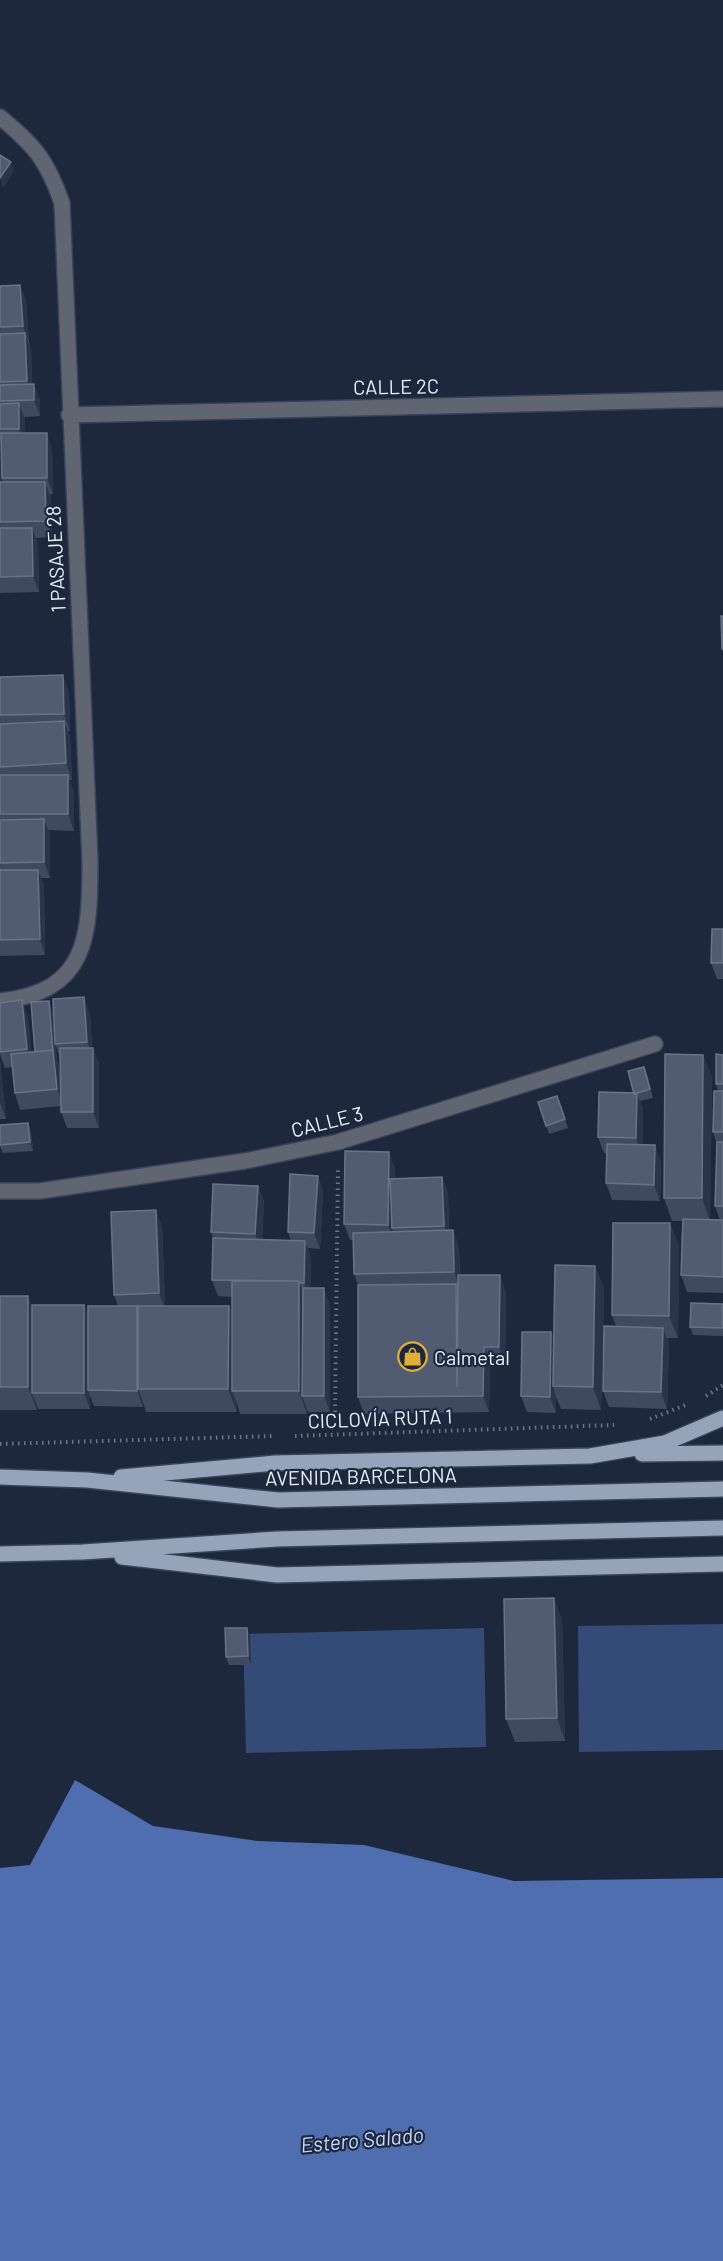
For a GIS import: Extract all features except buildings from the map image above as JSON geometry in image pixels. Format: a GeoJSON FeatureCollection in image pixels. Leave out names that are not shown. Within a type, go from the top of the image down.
{"type":"FeatureCollection","features":[{"type":"Feature","properties":{"kind":"main road"},"geometry":{"type":"LineString","coordinates":[[590,1456],[665,1443],[723,1418]]}},
{"type":"Feature","properties":{"kind":"main road"},"geometry":{"type":"LineString","coordinates":[[87,1480],[275,1463],[723,1453]]}},
{"type":"Feature","properties":{"kind":"main road","name":"AVENIDA BARCELONA"},"geometry":{"type":"LineString","coordinates":[[0,1477],[87,1480],[278,1500],[723,1489]]}},
{"type":"Feature","properties":{"kind":"main road"},"geometry":{"type":"LineString","coordinates":[[0,1554],[83,1552],[277,1539],[723,1528]]}},
{"type":"Feature","properties":{"kind":"main road"},"geometry":{"type":"LineString","coordinates":[[83,1552],[277,1575],[723,1564]]}},
{"type":"Feature","properties":{"kind":"street","name":"1 PASAJE 28"},"geometry":{"type":"LineString","coordinates":[[0,117],[29,141],[50,169],[62,203],[90,904],[78,956],[63,979],[47,991],[26,998],[0,1001]]}},
{"type":"Feature","properties":{"kind":"street","name":"CALLE 2C"},"geometry":{"type":"LineString","coordinates":[[69,415],[723,399]]}},
{"type":"Feature","properties":{"kind":"street","name":"CALLE 3"},"geometry":{"type":"LineString","coordinates":[[0,1191],[40,1191],[245,1161],[338,1142],[655,1044]]}},
{"type":"Feature","properties":{"kind":"path"},"geometry":{"type":"LineString","coordinates":[[335,1412],[338,1142]]}},
{"type":"Feature","properties":{"kind":"path"},"geometry":{"type":"LineString","coordinates":[[648,1420],[707,1396],[723,1386]]}},
{"type":"Feature","properties":{"kind":"path","name":"CICLOVÍA RUTA 1"},"geometry":{"type":"LineString","coordinates":[[291,1436],[626,1425]]}},
{"type":"Feature","properties":{"kind":"path","name":"CICLOVÍA RUTA 1"},"geometry":{"type":"LineString","coordinates":[[0,1444],[279,1436]]}},
{"type":"Feature","properties":{"kind":"shaded area"},"geometry":{"type":"Polygon","coordinates":[[[723,1624],[723,1750],[579,1752],[578,1626],[723,1624]]]}},
{"type":"Feature","properties":{"kind":"shaded area"},"geometry":{"type":"Polygon","coordinates":[[[484,1628],[486,1747],[246,1753],[243,1634],[484,1628]]]}},
{"type":"Feature","properties":{"kind":"water","name":"Estero Salado"},"geometry":{"type":"Polygon","coordinates":[[[75,1780],[153,1826],[258,1841],[364,1845],[514,1881],[723,1878],[723,2261],[0,2261],[0,1868],[30,1865],[75,1780]]]}},
{"type":"Feature","properties":{"kind":"place","name":"Calmetal"},"geometry":{"type":"Point","coordinates":[413,1357]}}]}
